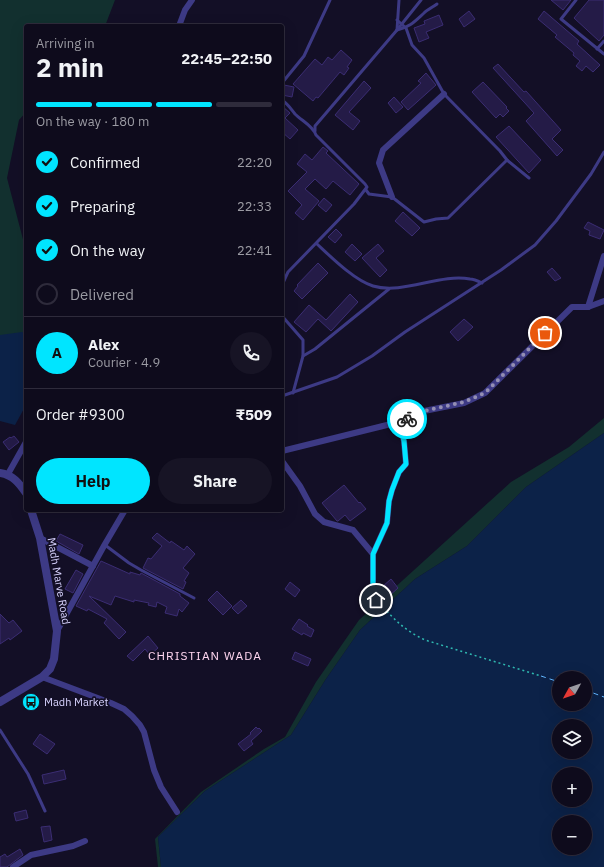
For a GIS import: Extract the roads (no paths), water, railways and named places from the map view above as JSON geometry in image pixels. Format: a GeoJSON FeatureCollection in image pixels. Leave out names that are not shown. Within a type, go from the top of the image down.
{"type":"FeatureCollection","features":[{"type":"Feature","properties":{"kind":"street"},"geometry":{"type":"LineString","coordinates":[[180,24],[185,10],[192,0]]}},
{"type":"Feature","properties":{"kind":"street"},"geometry":{"type":"LineString","coordinates":[[392,197],[379,163],[383,150],[444,94]]}},
{"type":"Feature","properties":{"kind":"street"},"geometry":{"type":"LineString","coordinates":[[588,307],[604,256]]}},
{"type":"Feature","properties":{"kind":"street"},"geometry":{"type":"LineString","coordinates":[[284,451],[399,422],[424,411],[464,402],[485,393],[572,307],[588,307],[604,301]]}},
{"type":"Feature","properties":{"kind":"street"},"geometry":{"type":"LineString","coordinates":[[376,600],[373,588],[373,554],[387,523],[389,501],[392,490],[399,472],[406,464],[404,441],[399,422]]}},
{"type":"Feature","properties":{"kind":"street"},"geometry":{"type":"LineString","coordinates":[[24,445],[4,474],[18,482],[24,490]]}},
{"type":"Feature","properties":{"kind":"street"},"geometry":{"type":"LineString","coordinates":[[284,464],[300,486],[315,514],[324,522],[353,530],[373,554]]}},
{"type":"Feature","properties":{"kind":"street","name":"Madh Marve Road"},"geometry":{"type":"LineString","coordinates":[[0,702],[42,677],[50,669],[54,659],[57,630],[40,538],[32,512]]}},
{"type":"Feature","properties":{"kind":"street"},"geometry":{"type":"LineString","coordinates":[[57,630],[124,512]]}},
{"type":"Feature","properties":{"kind":"street"},"geometry":{"type":"LineString","coordinates":[[40,538],[93,566]]}},
{"type":"Feature","properties":{"kind":"street"},"geometry":{"type":"LineString","coordinates":[[42,677],[111,703],[124,709],[132,716],[144,732],[154,770],[161,787],[177,812]]}},
{"type":"Feature","properties":{"kind":"street"},"geometry":{"type":"LineString","coordinates":[[13,867],[31,855],[73,846],[85,841]]}},
{"type":"Feature","properties":{"kind":"lane"},"geometry":{"type":"LineString","coordinates":[[284,81],[304,56],[330,0]]}},
{"type":"Feature","properties":{"kind":"lane"},"geometry":{"type":"LineString","coordinates":[[397,30],[399,0]]}},
{"type":"Feature","properties":{"kind":"lane"},"geometry":{"type":"LineString","coordinates":[[315,131],[315,126],[422,0]]}},
{"type":"Feature","properties":{"kind":"lane"},"geometry":{"type":"LineString","coordinates":[[576,0],[561,19],[604,54]]}},
{"type":"Feature","properties":{"kind":"lane"},"geometry":{"type":"LineString","coordinates":[[397,30],[406,28],[417,21],[424,13],[437,4]]}},
{"type":"Feature","properties":{"kind":"lane"},"geometry":{"type":"LineString","coordinates":[[397,20],[406,28],[412,45],[424,58],[444,94],[507,160],[529,178]]}},
{"type":"Feature","properties":{"kind":"lane"},"geometry":{"type":"LineString","coordinates":[[597,49],[604,41]]}},
{"type":"Feature","properties":{"kind":"lane"},"geometry":{"type":"LineString","coordinates":[[284,102],[315,131],[316,135],[365,184],[367,187],[366,190],[369,194],[392,197],[424,222],[448,218],[507,160]]}},
{"type":"Feature","properties":{"kind":"lane"},"geometry":{"type":"LineString","coordinates":[[284,395],[337,377],[372,356],[405,332],[482,283],[535,245],[556,221],[604,154]]}},
{"type":"Feature","properties":{"kind":"lane"},"geometry":{"type":"LineString","coordinates":[[284,281],[288,272],[317,244],[366,190]]}},
{"type":"Feature","properties":{"kind":"lane"},"geometry":{"type":"LineString","coordinates":[[317,244],[342,267],[363,282],[372,286],[389,288],[457,278],[470,279],[482,283]]}},
{"type":"Feature","properties":{"kind":"lane"},"geometry":{"type":"LineString","coordinates":[[303,356],[316,349],[389,288]]}},
{"type":"Feature","properties":{"kind":"lane"},"geometry":{"type":"LineString","coordinates":[[284,318],[303,340],[303,356],[293,392]]}},
{"type":"Feature","properties":{"kind":"lane"},"geometry":{"type":"LineString","coordinates":[[105,544],[129,563],[194,598]]}},
{"type":"Feature","properties":{"kind":"lane"},"geometry":{"type":"LineString","coordinates":[[0,730],[28,774],[45,811]]}},
{"type":"Feature","properties":{"kind":"water"},"geometry":{"type":"Polygon","coordinates":[[[24,333],[24,409],[15,425],[0,421],[0,335],[24,333]]]}},
{"type":"Feature","properties":{"kind":"water"},"geometry":{"type":"Polygon","coordinates":[[[604,433],[604,867],[161,867],[158,837],[205,791],[291,735],[326,679],[360,630],[415,579],[467,546],[526,487],[604,433]]]}},
{"type":"Feature","properties":{"kind":"place","name":"Madh Market"},"geometry":{"type":"Point","coordinates":[31,702]}},
{"type":"Feature","properties":{"kind":"district","name":"CHRISTIAN WADA"},"geometry":{"type":"Point","coordinates":[205,656]}}]}
